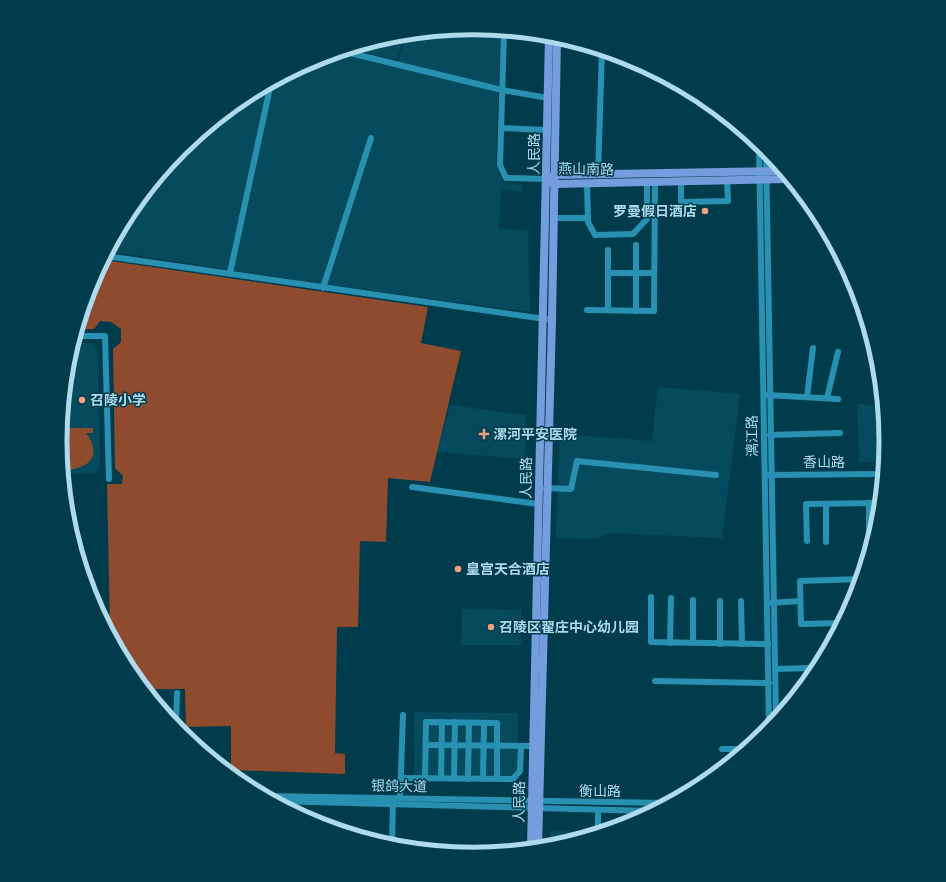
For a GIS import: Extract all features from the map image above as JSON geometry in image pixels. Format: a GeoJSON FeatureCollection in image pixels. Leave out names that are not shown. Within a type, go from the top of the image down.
{"type":"FeatureCollection","features":[{"type":"Feature","properties":{"kind":"main road","name":"人民路"},"geometry":{"type":"LineString","coordinates":[[531,843],[535,805],[552,320],[552,179],[547,130],[550,43]]}},
{"type":"Feature","properties":{"kind":"main road","name":"人民路"},"geometry":{"type":"LineString","coordinates":[[538,842],[533,746],[542,318],[552,179],[557,44]]}},
{"type":"Feature","properties":{"kind":"main road","name":"燕山南路"},"geometry":{"type":"LineString","coordinates":[[552,179],[598,174],[727,180],[777,172]]}},
{"type":"Feature","properties":{"kind":"main road","name":"燕山南路"},"geometry":{"type":"LineString","coordinates":[[552,179],[587,183],[651,182],[677,178],[763,175],[782,178]]}},
{"type":"Feature","properties":{"kind":"street"},"geometry":{"type":"LineString","coordinates":[[504,36],[500,165],[506,178],[552,179]]}},
{"type":"Feature","properties":{"kind":"street"},"geometry":{"type":"LineString","coordinates":[[353,54],[502,90],[548,98]]}},
{"type":"Feature","properties":{"kind":"street"},"geometry":{"type":"LineString","coordinates":[[598,174],[602,56]]}},
{"type":"Feature","properties":{"kind":"street"},"geometry":{"type":"LineString","coordinates":[[230,273],[270,89]]}},
{"type":"Feature","properties":{"kind":"street"},"geometry":{"type":"LineString","coordinates":[[501,128],[547,130]]}},
{"type":"Feature","properties":{"kind":"street"},"geometry":{"type":"LineString","coordinates":[[322,288],[372,138]]}},
{"type":"Feature","properties":{"kind":"street","name":"漓江路"},"geometry":{"type":"LineString","coordinates":[[760,154],[763,175],[770,603],[776,711]]}},
{"type":"Feature","properties":{"kind":"street","name":"漓江路"},"geometry":{"type":"LineString","coordinates":[[763,175],[765,159]]}},
{"type":"Feature","properties":{"kind":"street"},"geometry":{"type":"LineString","coordinates":[[677,178],[681,202],[728,202],[727,180]]}},
{"type":"Feature","properties":{"kind":"street"},"geometry":{"type":"LineString","coordinates":[[587,183],[588,218],[595,235],[633,234],[647,219],[651,182]]}},
{"type":"Feature","properties":{"kind":"street"},"geometry":{"type":"LineString","coordinates":[[587,310],[654,311],[651,182]]}},
{"type":"Feature","properties":{"kind":"street"},"geometry":{"type":"LineString","coordinates":[[553,218],[588,218]]}},
{"type":"Feature","properties":{"kind":"street"},"geometry":{"type":"LineString","coordinates":[[636,245],[636,311]]}},
{"type":"Feature","properties":{"kind":"street"},"geometry":{"type":"LineString","coordinates":[[608,250],[608,310]]}},
{"type":"Feature","properties":{"kind":"street"},"geometry":{"type":"LineString","coordinates":[[111,257],[552,320]]}},
{"type":"Feature","properties":{"kind":"street"},"geometry":{"type":"LineString","coordinates":[[608,273],[654,273]]}},
{"type":"Feature","properties":{"kind":"street"},"geometry":{"type":"LineString","coordinates":[[81,336],[105,336],[109,479]]}},
{"type":"Feature","properties":{"kind":"street"},"geometry":{"type":"LineString","coordinates":[[807,397],[813,348]]}},
{"type":"Feature","properties":{"kind":"street"},"geometry":{"type":"LineString","coordinates":[[827,398],[838,352]]}},
{"type":"Feature","properties":{"kind":"street"},"geometry":{"type":"LineString","coordinates":[[766,395],[838,399]]}},
{"type":"Feature","properties":{"kind":"street","name":"漓江路"},"geometry":{"type":"LineString","coordinates":[[766,395],[770,435],[768,475]]}},
{"type":"Feature","properties":{"kind":"street"},"geometry":{"type":"LineString","coordinates":[[770,435],[840,433]]}},
{"type":"Feature","properties":{"kind":"street"},"geometry":{"type":"LineString","coordinates":[[546,488],[571,489],[577,461],[716,475]]}},
{"type":"Feature","properties":{"kind":"street","name":"香山路"},"geometry":{"type":"LineString","coordinates":[[768,475],[878,474]]}},
{"type":"Feature","properties":{"kind":"street"},"geometry":{"type":"LineString","coordinates":[[412,487],[538,504]]}},
{"type":"Feature","properties":{"kind":"street"},"geometry":{"type":"LineString","coordinates":[[868,503],[869,530]]}},
{"type":"Feature","properties":{"kind":"street"},"geometry":{"type":"LineString","coordinates":[[807,541],[806,504],[874,503]]}},
{"type":"Feature","properties":{"kind":"street"},"geometry":{"type":"LineString","coordinates":[[826,504],[826,542]]}},
{"type":"Feature","properties":{"kind":"street"},"geometry":{"type":"LineString","coordinates":[[836,623],[801,624],[800,581],[854,579]]}},
{"type":"Feature","properties":{"kind":"street"},"geometry":{"type":"LineString","coordinates":[[651,597],[651,642],[768,644]]}},
{"type":"Feature","properties":{"kind":"street"},"geometry":{"type":"LineString","coordinates":[[670,643],[671,598]]}},
{"type":"Feature","properties":{"kind":"street"},"geometry":{"type":"LineString","coordinates":[[692,643],[693,600]]}},
{"type":"Feature","properties":{"kind":"street"},"geometry":{"type":"LineString","coordinates":[[720,601],[720,644]]}},
{"type":"Feature","properties":{"kind":"street"},"geometry":{"type":"LineString","coordinates":[[741,601],[742,644]]}},
{"type":"Feature","properties":{"kind":"street"},"geometry":{"type":"LineString","coordinates":[[770,603],[800,601]]}},
{"type":"Feature","properties":{"kind":"street","name":"漓江路"},"geometry":{"type":"LineString","coordinates":[[769,718],[768,644],[770,603]]}},
{"type":"Feature","properties":{"kind":"street"},"geometry":{"type":"LineString","coordinates":[[774,669],[810,668]]}},
{"type":"Feature","properties":{"kind":"street"},"geometry":{"type":"LineString","coordinates":[[655,680],[769,683]]}},
{"type":"Feature","properties":{"kind":"street"},"geometry":{"type":"LineString","coordinates":[[176,718],[177,693]]}},
{"type":"Feature","properties":{"kind":"street"},"geometry":{"type":"LineString","coordinates":[[400,798],[404,715]]}},
{"type":"Feature","properties":{"kind":"street"},"geometry":{"type":"LineString","coordinates":[[425,778],[426,722],[455,722],[497,723],[497,779]]}},
{"type":"Feature","properties":{"kind":"street"},"geometry":{"type":"LineString","coordinates":[[441,778],[442,722]]}},
{"type":"Feature","properties":{"kind":"street"},"geometry":{"type":"LineString","coordinates":[[454,778],[455,722]]}},
{"type":"Feature","properties":{"kind":"street"},"geometry":{"type":"LineString","coordinates":[[468,778],[469,723]]}},
{"type":"Feature","properties":{"kind":"street"},"geometry":{"type":"LineString","coordinates":[[483,779],[484,723]]}},
{"type":"Feature","properties":{"kind":"street"},"geometry":{"type":"LineString","coordinates":[[426,745],[533,746]]}},
{"type":"Feature","properties":{"kind":"street"},"geometry":{"type":"LineString","coordinates":[[401,778],[512,779],[518,775],[520,771],[521,746]]}},
{"type":"Feature","properties":{"kind":"street"},"geometry":{"type":"LineString","coordinates":[[722,749],[737,749]]}},
{"type":"Feature","properties":{"kind":"street","name":"银鸽大道"},"geometry":{"type":"LineString","coordinates":[[277,796],[535,805]]}},
{"type":"Feature","properties":{"kind":"street","name":"银鸽大道"},"geometry":{"type":"LineString","coordinates":[[287,802],[393,801],[400,798],[535,805]]}},
{"type":"Feature","properties":{"kind":"street"},"geometry":{"type":"LineString","coordinates":[[392,839],[393,801]]}},
{"type":"Feature","properties":{"kind":"street","name":"衡山路"},"geometry":{"type":"LineString","coordinates":[[535,805],[657,803]]}},
{"type":"Feature","properties":{"kind":"street","name":"衡山路"},"geometry":{"type":"LineString","coordinates":[[535,805],[598,810],[640,811]]}},
{"type":"Feature","properties":{"kind":"street"},"geometry":{"type":"LineString","coordinates":[[598,810],[598,827]]}},
{"type":"Feature","properties":{"kind":"shaded area"},"geometry":{"type":"Polygon","coordinates":[[[446,36],[500,36],[496,164],[503,182],[522,185],[522,192],[501,189],[499,228],[528,231],[530,312],[321,284],[114,252],[135,215],[168,173],[205,136],[247,103],[293,77],[318,66],[357,52],[396,67],[404,41],[446,36]]]}},
{"type":"Feature","properties":{"kind":"shaded area"},"geometry":{"type":"Polygon","coordinates":[[[403,41],[397,60],[360,51],[403,41]]]}},
{"type":"Feature","properties":{"kind":"shaded area"},"geometry":{"type":"Polygon","coordinates":[[[109,261],[428,307],[421,343],[461,351],[430,482],[388,478],[386,542],[360,541],[358,627],[337,627],[335,753],[345,754],[345,774],[235,770],[231,767],[231,726],[186,727],[185,689],[152,689],[135,667],[121,644],[110,623],[107,484],[122,484],[123,476],[115,468],[113,349],[121,342],[121,329],[111,322],[100,321],[94,329],[83,329],[98,286],[109,261]]]}},
{"type":"Feature","properties":{"kind":"shaded area","name":"召陵小学"},"geometry":{"type":"Polygon","coordinates":[[[79,343],[92,343],[98,350],[100,467],[95,473],[68,474],[67,441],[70,388],[79,343]]]}},
{"type":"Feature","properties":{"kind":"shaded area"},"geometry":{"type":"Polygon","coordinates":[[[658,387],[740,394],[722,538],[610,533],[596,539],[556,538],[560,434],[652,441],[658,387]]]}},
{"type":"Feature","properties":{"kind":"shaded area"},"geometry":{"type":"Polygon","coordinates":[[[857,404],[877,406],[878,462],[859,462],[857,404]]]}},
{"type":"Feature","properties":{"kind":"shaded area","name":"漯河平安医院"},"geometry":{"type":"Polygon","coordinates":[[[450,405],[526,415],[525,459],[437,452],[450,405]]]}},
{"type":"Feature","properties":{"kind":"shaded area"},"geometry":{"type":"Polygon","coordinates":[[[67,428],[93,428],[93,433],[86,433],[91,441],[93,455],[86,465],[68,469],[67,428]]]}},
{"type":"Feature","properties":{"kind":"shaded area","name":"召陵区翟庄中心幼儿园"},"geometry":{"type":"Polygon","coordinates":[[[462,609],[521,610],[521,645],[461,645],[462,609]]]}},
{"type":"Feature","properties":{"kind":"shaded area"},"geometry":{"type":"Polygon","coordinates":[[[414,712],[518,713],[518,770],[510,776],[414,776],[414,712]]]}},
{"type":"Feature","properties":{"kind":"shaded area"},"geometry":{"type":"Polygon","coordinates":[[[550,831],[582,832],[578,833],[550,839],[550,831]]]}},
{"type":"Feature","properties":{"kind":"place","name":"罗曼假日酒店"},"geometry":{"type":"Point","coordinates":[705,211]}},
{"type":"Feature","properties":{"kind":"place","name":"召陵小学"},"geometry":{"type":"Point","coordinates":[82,400]}},
{"type":"Feature","properties":{"kind":"place","name":"漯河平安医院"},"geometry":{"type":"Point","coordinates":[484,434]}},
{"type":"Feature","properties":{"kind":"place","name":"皇宫天合酒店"},"geometry":{"type":"Point","coordinates":[458,569]}},
{"type":"Feature","properties":{"kind":"place","name":"召陵区翟庄中心幼儿园"},"geometry":{"type":"Point","coordinates":[491,627]}}]}
